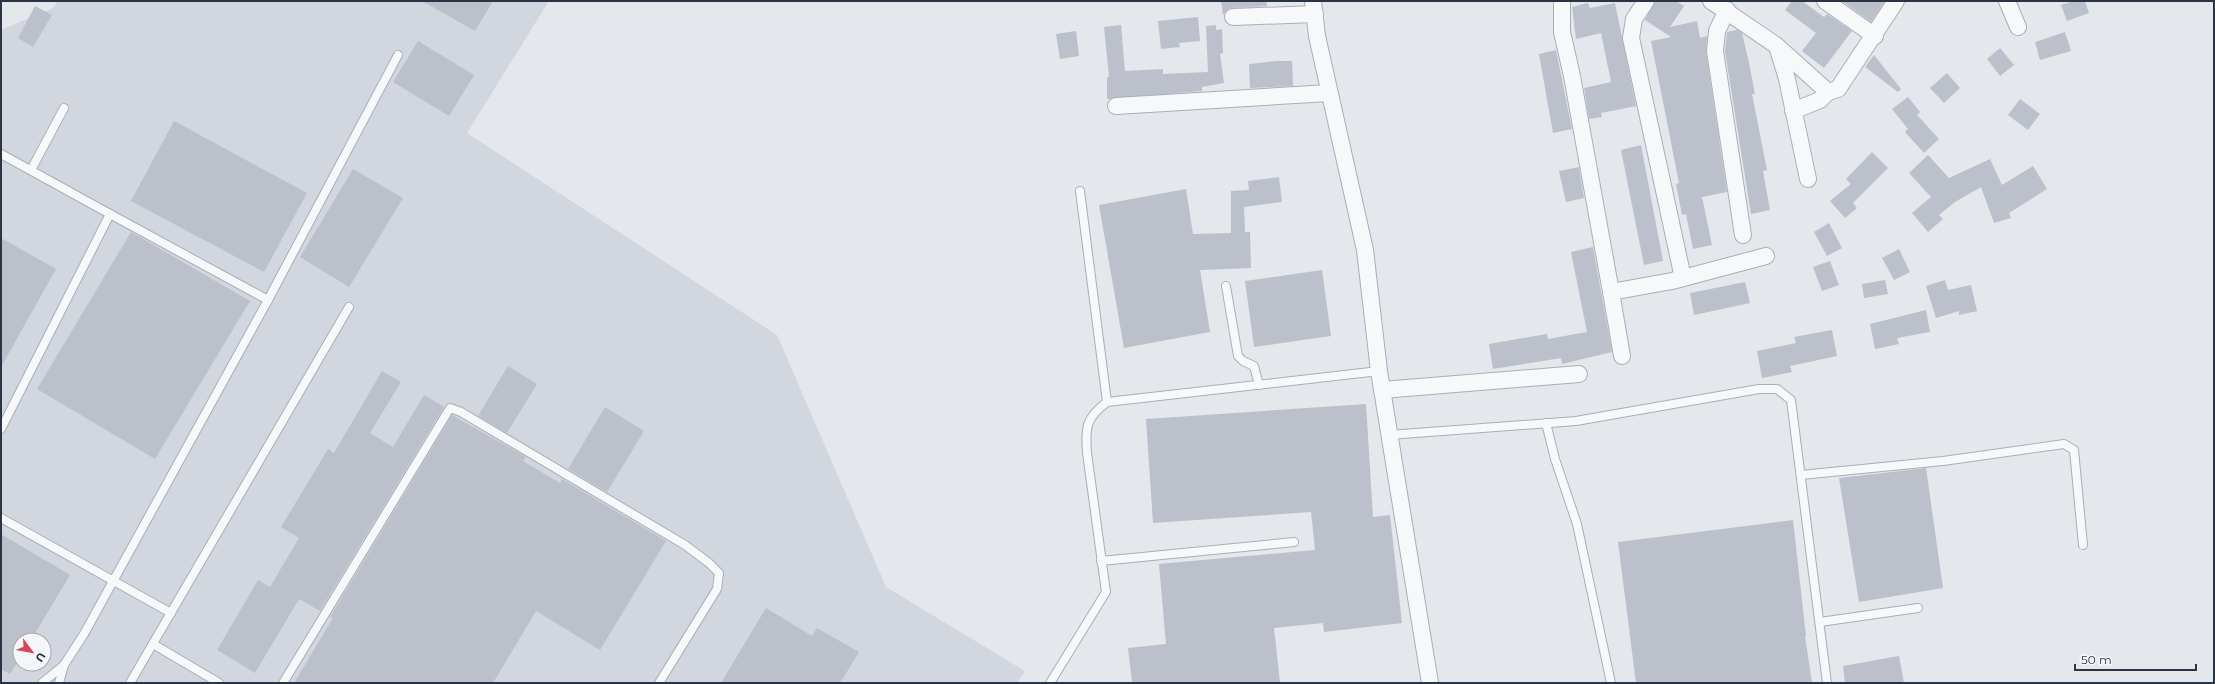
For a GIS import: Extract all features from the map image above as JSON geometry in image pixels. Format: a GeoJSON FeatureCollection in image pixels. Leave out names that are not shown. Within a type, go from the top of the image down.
{"type":"FeatureCollection","features":[{"type":"Feature","properties":{"kind":"street"},"geometry":{"type":"LineString","coordinates":[[1562,1],[1562,32],[1572,76],[1622,356]]}},
{"type":"Feature","properties":{"kind":"street"},"geometry":{"type":"LineString","coordinates":[[1646,1],[1634,20],[1631,38],[1683,278]]}},
{"type":"Feature","properties":{"kind":"street"},"geometry":{"type":"LineString","coordinates":[[1711,1],[1777,46],[1828,92]]}},
{"type":"Feature","properties":{"kind":"street"},"geometry":{"type":"LineString","coordinates":[[1825,1],[1875,36]]}},
{"type":"Feature","properties":{"kind":"street"},"geometry":{"type":"LineString","coordinates":[[1793,111],[1820,100],[1828,92],[1838,89],[1875,36],[1896,1]]}},
{"type":"Feature","properties":{"kind":"street"},"geometry":{"type":"LineString","coordinates":[[2007,1],[2018,27]]}},
{"type":"Feature","properties":{"kind":"street"},"geometry":{"type":"LineString","coordinates":[[1233,17],[1314,8],[1329,93],[1365,250],[1379,371],[1430,683]]}},
{"type":"Feature","properties":{"kind":"street"},"geometry":{"type":"LineString","coordinates":[[1726,10],[1717,31],[1715,51],[1743,235]]}},
{"type":"Feature","properties":{"kind":"street"},"geometry":{"type":"LineString","coordinates":[[1777,46],[1787,79],[1808,179]]}},
{"type":"Feature","properties":{"kind":"street"},"geometry":{"type":"LineString","coordinates":[[1116,106],[1329,93]]}},
{"type":"Feature","properties":{"kind":"street"},"geometry":{"type":"LineString","coordinates":[[1611,292],[1683,278],[1766,256]]}},
{"type":"Feature","properties":{"kind":"street"},"geometry":{"type":"LineString","coordinates":[[1382,390],[1579,374]]}},
{"type":"Feature","properties":{"kind":"lane"},"geometry":{"type":"LineString","coordinates":[[59,683],[64,665],[84,634],[268,300],[398,55]]}},
{"type":"Feature","properties":{"kind":"lane"},"geometry":{"type":"LineString","coordinates":[[31,170],[64,108]]}},
{"type":"Feature","properties":{"kind":"lane"},"geometry":{"type":"LineString","coordinates":[[1,154],[268,300]]}},
{"type":"Feature","properties":{"kind":"lane"},"geometry":{"type":"LineString","coordinates":[[1080,192],[1107,402]]}},
{"type":"Feature","properties":{"kind":"lane"},"geometry":{"type":"LineString","coordinates":[[1,429],[110,214]]}},
{"type":"Feature","properties":{"kind":"lane"},"geometry":{"type":"LineString","coordinates":[[1226,286],[1238,356],[1243,361],[1254,366],[1259,384]]}},
{"type":"Feature","properties":{"kind":"lane"},"geometry":{"type":"LineString","coordinates":[[130,683],[349,307]]}},
{"type":"Feature","properties":{"kind":"lane"},"geometry":{"type":"LineString","coordinates":[[1050,683],[1105,596],[1085,430],[1094,412],[1107,402],[1379,371]]}},
{"type":"Feature","properties":{"kind":"lane"},"geometry":{"type":"LineString","coordinates":[[1389,435],[1576,421],[1760,389],[1777,389],[1791,400],[1827,683]]}},
{"type":"Feature","properties":{"kind":"lane"},"geometry":{"type":"LineString","coordinates":[[283,683],[450,408],[461,412],[685,545],[709,563],[719,573],[717,589],[659,683]]}},
{"type":"Feature","properties":{"kind":"lane"},"geometry":{"type":"LineString","coordinates":[[1546,423],[1555,459],[1577,524],[1611,683]]}},
{"type":"Feature","properties":{"kind":"lane"},"geometry":{"type":"LineString","coordinates":[[1801,475],[1943,461],[2064,444],[2074,450],[2083,545]]}},
{"type":"Feature","properties":{"kind":"lane"},"geometry":{"type":"LineString","coordinates":[[1,518],[113,582],[171,613]]}},
{"type":"Feature","properties":{"kind":"lane"},"geometry":{"type":"LineString","coordinates":[[1101,561],[1294,542]]}},
{"type":"Feature","properties":{"kind":"lane"},"geometry":{"type":"LineString","coordinates":[[1820,622],[1918,608]]}},
{"type":"Feature","properties":{"kind":"lane"},"geometry":{"type":"LineString","coordinates":[[153,644],[210,681],[219,683]]}},
{"type":"Feature","properties":{"kind":"lane"},"geometry":{"type":"LineString","coordinates":[[42,683],[64,665]]}},
{"type":"Feature","properties":{"kind":"shaded area"},"geometry":{"type":"Polygon","coordinates":[[[58,1],[549,1],[467,133],[777,335],[886,587],[1025,671],[1017,683],[1,683],[1,30],[53,8],[58,1]]]}},
{"type":"Feature","properties":{"kind":"building"},"geometry":{"type":"Polygon","coordinates":[[[422,1],[493,1],[475,31],[422,1]]]}},
{"type":"Feature","properties":{"kind":"building"},"geometry":{"type":"Polygon","coordinates":[[[1221,1],[1266,1],[1267,6],[1232,8],[1228,9],[1223,15],[1221,1]]]}},
{"type":"Feature","properties":{"kind":"building"},"geometry":{"type":"Polygon","coordinates":[[[1655,1],[1676,1],[1684,6],[1670,27],[1697,21],[1700,38],[1707,36],[1706,52],[1727,192],[1702,197],[1712,245],[1693,249],[1686,214],[1682,215],[1676,184],[1679,183],[1651,41],[1671,37],[1645,20],[1655,1]]]}},
{"type":"Feature","properties":{"kind":"building"},"geometry":{"type":"Polygon","coordinates":[[[1792,1],[1802,1],[1824,17],[1827,14],[1852,31],[1824,68],[1802,51],[1816,33],[1785,10],[1792,1]]]}},
{"type":"Feature","properties":{"kind":"building"},"geometry":{"type":"Polygon","coordinates":[[[1842,1],[1885,1],[1871,22],[1842,1]]]}},
{"type":"Feature","properties":{"kind":"building"},"geometry":{"type":"Polygon","coordinates":[[[2073,1],[2085,1],[2089,13],[2067,21],[2061,5],[2073,1]]]}},
{"type":"Feature","properties":{"kind":"building"},"geometry":{"type":"Polygon","coordinates":[[[1588,3],[1590,8],[1615,3],[1636,106],[1601,113],[1602,117],[1589,119],[1584,88],[1611,82],[1601,33],[1576,39],[1572,7],[1588,3]]]}},
{"type":"Feature","properties":{"kind":"building"},"geometry":{"type":"Polygon","coordinates":[[[35,6],[52,15],[33,47],[18,38],[35,6]]]}},
{"type":"Feature","properties":{"kind":"building"},"geometry":{"type":"Polygon","coordinates":[[[1198,17],[1200,41],[1179,43],[1180,47],[1161,49],[1158,21],[1198,17]]]}},
{"type":"Feature","properties":{"kind":"building"},"geometry":{"type":"Polygon","coordinates":[[[1121,25],[1125,71],[1163,69],[1163,74],[1208,72],[1206,26],[1216,25],[1216,30],[1222,29],[1223,53],[1220,54],[1224,83],[1202,87],[1202,91],[1107,99],[1107,77],[1109,77],[1104,27],[1121,25]]]}},
{"type":"Feature","properties":{"kind":"building"},"geometry":{"type":"Polygon","coordinates":[[[1737,30],[1742,33],[1749,63],[1755,94],[1752,94],[1767,170],[1763,171],[1770,210],[1751,214],[1725,51],[1727,32],[1737,30]]]}},
{"type":"Feature","properties":{"kind":"building"},"geometry":{"type":"Polygon","coordinates":[[[1076,31],[1079,56],[1060,59],[1056,34],[1076,31]]]}},
{"type":"Feature","properties":{"kind":"building"},"geometry":{"type":"Polygon","coordinates":[[[2065,32],[2071,51],[2040,60],[2035,42],[2065,32]]]}},
{"type":"Feature","properties":{"kind":"building"},"geometry":{"type":"Polygon","coordinates":[[[418,41],[474,75],[449,116],[393,82],[418,41]]]}},
{"type":"Feature","properties":{"kind":"building"},"geometry":{"type":"Polygon","coordinates":[[[2000,48],[2014,65],[2000,76],[1987,59],[2000,48]]]}},
{"type":"Feature","properties":{"kind":"building"},"geometry":{"type":"Polygon","coordinates":[[[1556,50],[1572,129],[1553,133],[1539,54],[1556,50]]]}},
{"type":"Feature","properties":{"kind":"building"},"geometry":{"type":"Polygon","coordinates":[[[1874,55],[1901,89],[1898,92],[1865,67],[1874,55]]]}},
{"type":"Feature","properties":{"kind":"building"},"geometry":{"type":"Polygon","coordinates":[[[1292,61],[1293,86],[1250,88],[1249,64],[1292,61]]]}},
{"type":"Feature","properties":{"kind":"building"},"geometry":{"type":"Polygon","coordinates":[[[1947,73],[1960,88],[1944,103],[1930,88],[1947,73]]]}},
{"type":"Feature","properties":{"kind":"building"},"geometry":{"type":"Polygon","coordinates":[[[1908,97],[1920,112],[1917,115],[1939,139],[1924,153],[1905,132],[1908,129],[1892,109],[1908,97]]]}},
{"type":"Feature","properties":{"kind":"building"},"geometry":{"type":"Polygon","coordinates":[[[2020,99],[2040,114],[2028,130],[2008,115],[2020,99]]]}},
{"type":"Feature","properties":{"kind":"building"},"geometry":{"type":"Polygon","coordinates":[[[174,121],[307,193],[264,272],[131,201],[174,121]]]}},
{"type":"Feature","properties":{"kind":"building"},"geometry":{"type":"Polygon","coordinates":[[[1641,145],[1663,261],[1644,265],[1621,150],[1641,145]]]}},
{"type":"Feature","properties":{"kind":"building"},"geometry":{"type":"Polygon","coordinates":[[[1872,152],[1888,168],[1853,203],[1857,208],[1845,218],[1830,201],[1851,184],[1846,179],[1872,152]]]}},
{"type":"Feature","properties":{"kind":"building"},"geometry":{"type":"Polygon","coordinates":[[[1928,155],[1949,178],[1990,159],[2002,185],[2033,166],[2047,189],[2009,213],[2011,218],[1994,223],[1981,187],[1955,202],[1939,215],[1943,219],[1928,232],[1912,213],[1931,197],[1909,173],[1928,155]]]}},
{"type":"Feature","properties":{"kind":"building"},"geometry":{"type":"Polygon","coordinates":[[[1579,167],[1584,198],[1566,202],[1559,171],[1579,167]]]}},
{"type":"Feature","properties":{"kind":"building"},"geometry":{"type":"Polygon","coordinates":[[[353,169],[403,198],[349,287],[300,257],[353,169]]]}},
{"type":"Feature","properties":{"kind":"building"},"geometry":{"type":"Polygon","coordinates":[[[1279,177],[1282,202],[1244,207],[1245,232],[1250,232],[1251,268],[1200,270],[1210,332],[1124,348],[1099,205],[1186,189],[1193,234],[1231,233],[1231,191],[1249,190],[1248,181],[1279,177]]]}},
{"type":"Feature","properties":{"kind":"building"},"geometry":{"type":"Polygon","coordinates":[[[1829,223],[1842,248],[1827,256],[1814,232],[1829,223]]]}},
{"type":"Feature","properties":{"kind":"building"},"geometry":{"type":"Polygon","coordinates":[[[131,232],[250,301],[155,459],[37,389],[131,232]]]}},
{"type":"Feature","properties":{"kind":"building"},"geometry":{"type":"Polygon","coordinates":[[[1,238],[56,269],[1,367],[1,238]]]}},
{"type":"Feature","properties":{"kind":"building"},"geometry":{"type":"Polygon","coordinates":[[[1593,247],[1612,352],[1562,364],[1561,358],[1493,369],[1489,344],[1547,334],[1548,339],[1587,332],[1571,252],[1593,247]]]}},
{"type":"Feature","properties":{"kind":"building"},"geometry":{"type":"Polygon","coordinates":[[[1899,249],[1910,272],[1894,280],[1882,258],[1899,249]]]}},
{"type":"Feature","properties":{"kind":"building"},"geometry":{"type":"Polygon","coordinates":[[[1830,261],[1839,285],[1822,291],[1813,267],[1830,261]]]}},
{"type":"Feature","properties":{"kind":"building"},"geometry":{"type":"Polygon","coordinates":[[[1322,270],[1331,336],[1254,347],[1245,281],[1322,270]]]}},
{"type":"Feature","properties":{"kind":"building"},"geometry":{"type":"Polygon","coordinates":[[[1885,280],[1888,294],[1864,298],[1862,284],[1885,280]]]}},
{"type":"Feature","properties":{"kind":"building"},"geometry":{"type":"Polygon","coordinates":[[[1945,280],[1948,290],[1971,285],[1977,311],[1959,315],[1959,311],[1936,318],[1926,286],[1945,280]]]}},
{"type":"Feature","properties":{"kind":"building"},"geometry":{"type":"Polygon","coordinates":[[[1745,282],[1750,303],[1694,315],[1690,293],[1745,282]]]}},
{"type":"Feature","properties":{"kind":"building"},"geometry":{"type":"Polygon","coordinates":[[[1926,310],[1930,332],[1897,338],[1899,344],[1875,349],[1870,324],[1926,310]]]}},
{"type":"Feature","properties":{"kind":"building"},"geometry":{"type":"Polygon","coordinates":[[[1832,330],[1837,356],[1790,366],[1792,372],[1762,378],[1757,351],[1796,343],[1794,337],[1832,330]]]}},
{"type":"Feature","properties":{"kind":"building"},"geometry":{"type":"Polygon","coordinates":[[[508,366],[537,384],[507,433],[478,416],[508,366]]]}},
{"type":"Feature","properties":{"kind":"building"},"geometry":{"type":"Polygon","coordinates":[[[382,371],[401,382],[370,433],[393,447],[424,395],[444,407],[320,611],[299,599],[255,673],[217,650],[258,580],[270,587],[299,538],[281,527],[328,449],[334,453],[382,371]]]}},
{"type":"Feature","properties":{"kind":"building"},"geometry":{"type":"Polygon","coordinates":[[[1366,404],[1373,517],[1390,515],[1402,623],[1324,632],[1323,623],[1274,628],[1280,683],[1132,683],[1128,648],[1166,644],[1159,564],[1315,550],[1311,512],[1153,523],[1146,419],[1366,404]]]}},
{"type":"Feature","properties":{"kind":"building"},"geometry":{"type":"Polygon","coordinates":[[[605,407],[644,431],[607,492],[568,469],[605,407]]]}},
{"type":"Feature","properties":{"kind":"building"},"geometry":{"type":"Polygon","coordinates":[[[452,415],[526,457],[523,461],[560,483],[562,479],[666,541],[600,650],[536,611],[493,683],[294,683],[333,618],[330,617],[452,415]]]}},
{"type":"Feature","properties":{"kind":"building"},"geometry":{"type":"Polygon","coordinates":[[[1926,468],[1943,588],[1859,602],[1839,478],[1926,468]]]}},
{"type":"Feature","properties":{"kind":"building"},"geometry":{"type":"Polygon","coordinates":[[[1793,520],[1805,636],[1812,683],[1636,683],[1618,542],[1793,520]]]}},
{"type":"Feature","properties":{"kind":"building"},"geometry":{"type":"Polygon","coordinates":[[[1,534],[70,575],[36,632],[12,632],[12,671],[10,674],[1,669],[1,534]]]}},
{"type":"Feature","properties":{"kind":"building"},"geometry":{"type":"Polygon","coordinates":[[[766,608],[812,636],[817,628],[859,652],[840,683],[721,683],[766,608]]]}},
{"type":"Feature","properties":{"kind":"building"},"geometry":{"type":"Polygon","coordinates":[[[1899,656],[1904,683],[1845,683],[1843,666],[1899,656]]]}}]}
